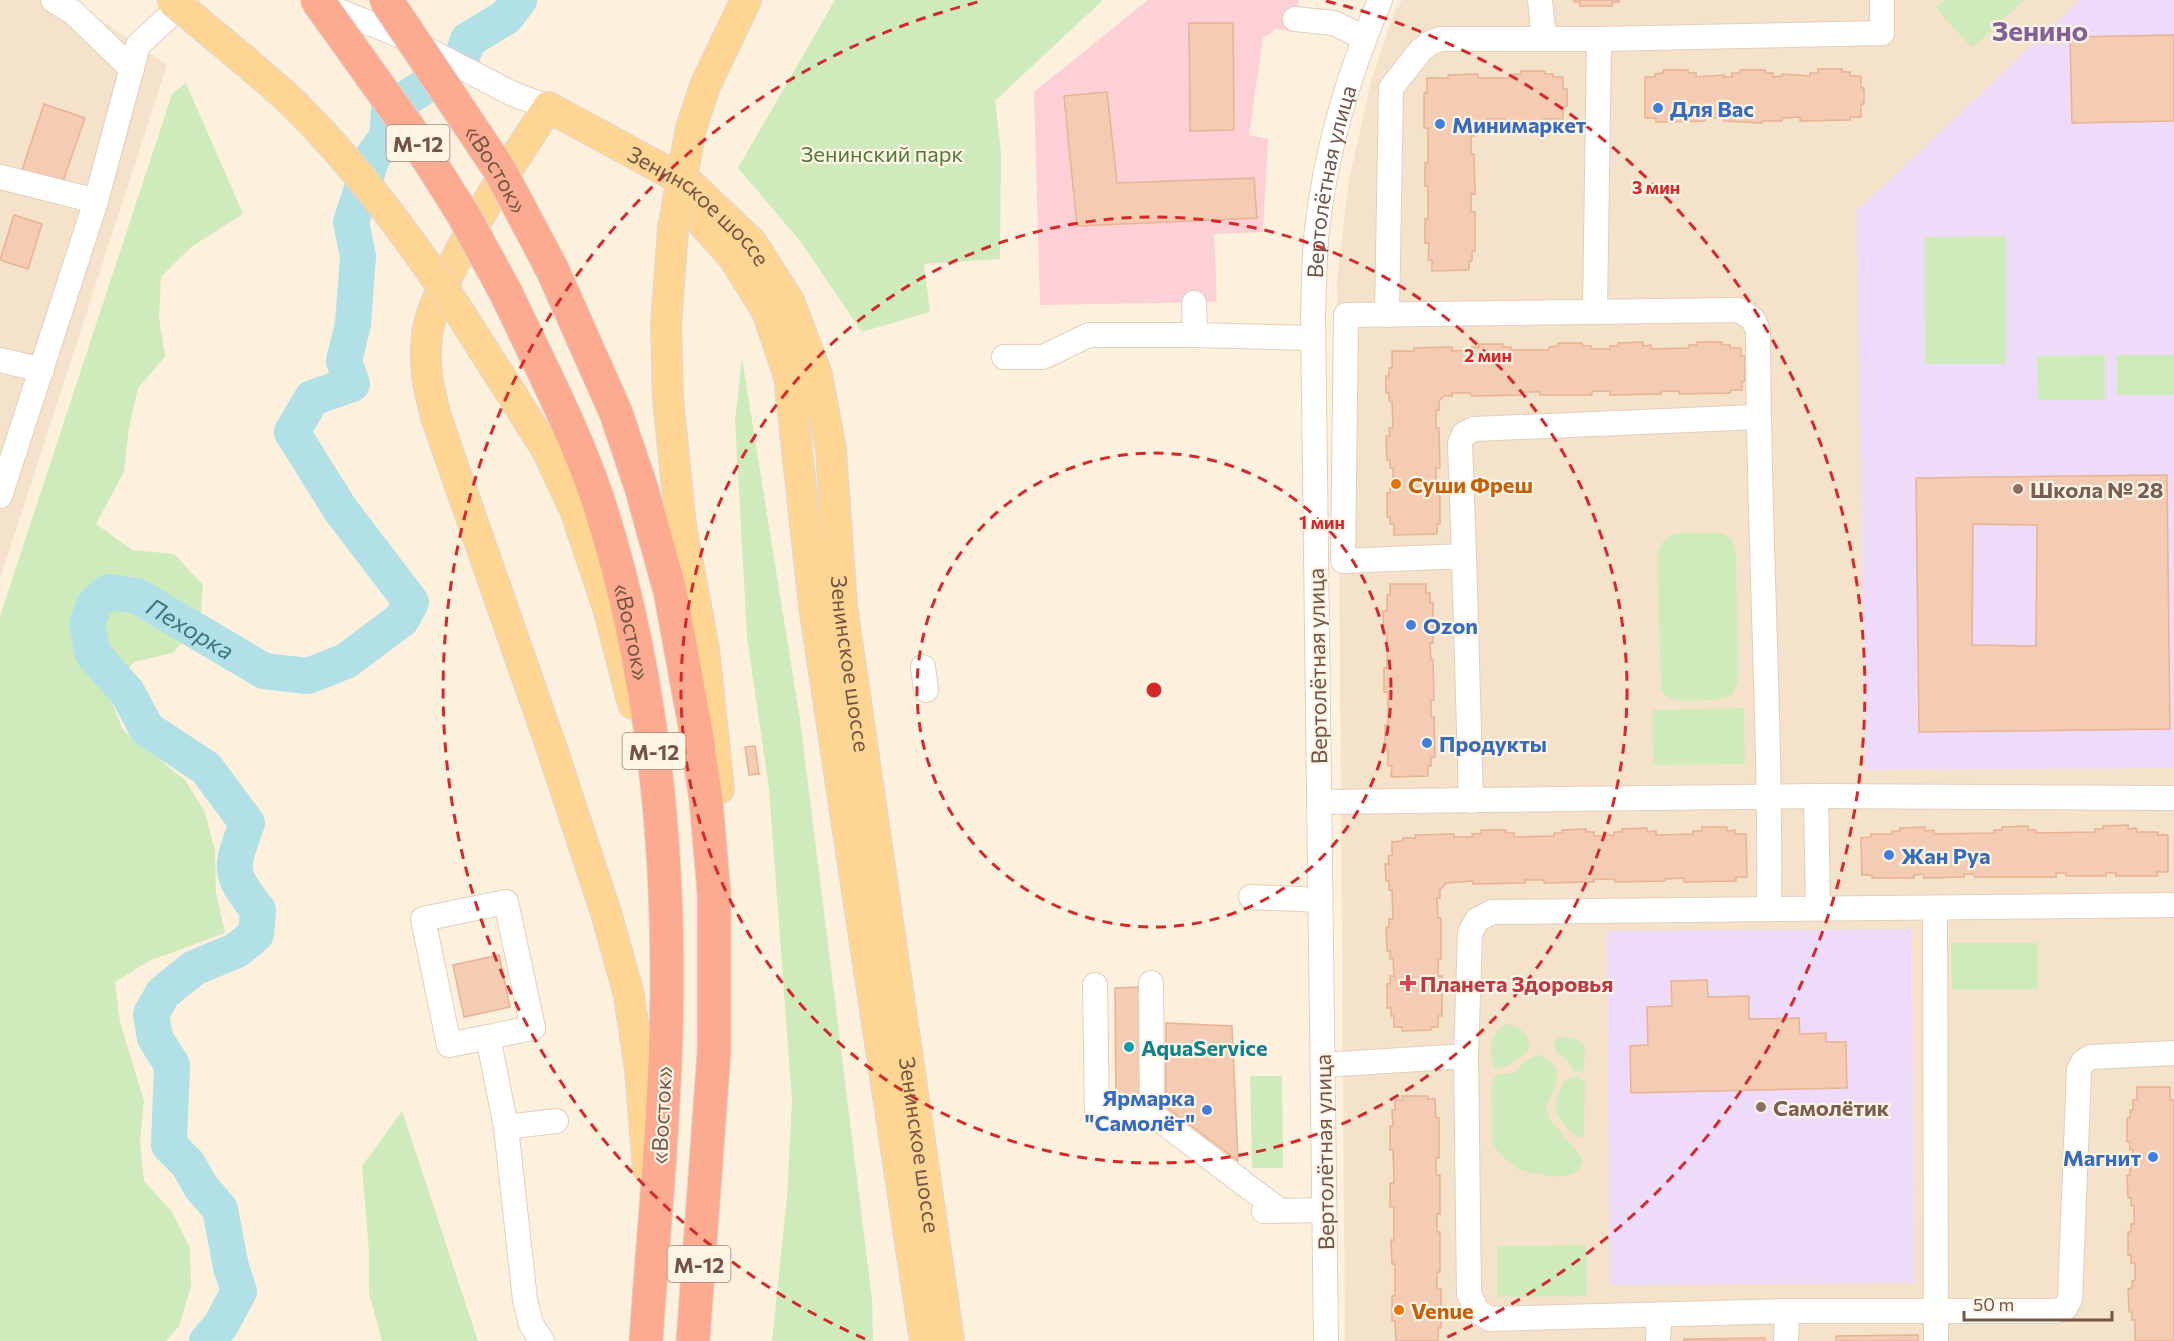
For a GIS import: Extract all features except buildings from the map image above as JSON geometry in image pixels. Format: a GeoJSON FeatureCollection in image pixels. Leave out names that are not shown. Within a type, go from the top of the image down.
{"type":"FeatureCollection","features":[{"type":"Feature","properties":{"kind":"highway","name":"«Восток»"},"geometry":{"type":"LineString","coordinates":[[317,0],[408,127],[464,216],[506,293],[572,433],[598,500],[629,612],[646,697],[659,792],[664,880],[666,1000],[663,1102],[646,1341]]}},
{"type":"Feature","properties":{"kind":"highway","name":"«Восток»"},"geometry":{"type":"LineString","coordinates":[[386,0],[499,169],[552,270],[616,413],[641,487],[670,591],[696,732],[706,801],[714,893],[714,1052],[693,1341]]}},
{"type":"Feature","properties":{"kind":"main road"},"geometry":{"type":"LineString","coordinates":[[171,0],[293,104],[336,149],[416,248],[547,450],[575,510],[609,611],[635,713],[664,880]]}},
{"type":"Feature","properties":{"kind":"main road"},"geometry":{"type":"LineString","coordinates":[[714,1052],[724,882],[718,778],[704,649],[681,526],[668,399],[666,324],[673,229],[691,128],[705,86],[746,0]]}},
{"type":"Feature","properties":{"kind":"main road"},"geometry":{"type":"LineString","coordinates":[[653,1234],[640,1070],[626,984],[607,916],[552,746],[435,417],[425,374],[427,335],[436,303],[451,270],[472,229],[548,107],[585,135],[638,168],[684,201],[733,257],[767,311],[789,376],[814,606],[925,1341]]}},
{"type":"Feature","properties":{"kind":"main road","name":"Зенинское шоссе"},"geometry":{"type":"LineString","coordinates":[[548,107],[690,184],[752,243],[789,301],[817,375],[831,452],[842,606],[949,1341]]}},
{"type":"Feature","properties":{"kind":"street"},"geometry":{"type":"LineString","coordinates":[[53,0],[74,13],[132,69]]}},
{"type":"Feature","properties":{"kind":"street"},"geometry":{"type":"LineString","coordinates":[[0,496],[96,201],[138,45],[187,0]]}},
{"type":"Feature","properties":{"kind":"street"},"geometry":{"type":"LineString","coordinates":[[310,0],[397,34],[503,89],[548,107]]}},
{"type":"Feature","properties":{"kind":"street","name":"Вертолётная улица"},"geometry":{"type":"LineString","coordinates":[[1326,1341],[1313,327],[1317,229],[1327,166],[1343,98],[1380,0]]}},
{"type":"Feature","properties":{"kind":"street"},"geometry":{"type":"LineString","coordinates":[[1540,0],[1544,39]]}},
{"type":"Feature","properties":{"kind":"street"},"geometry":{"type":"LineString","coordinates":[[1388,315],[1391,88],[1421,50],[1430,43],[1440,39],[1599,39],[1882,33],[1882,0]]}},
{"type":"Feature","properties":{"kind":"street"},"geometry":{"type":"LineString","coordinates":[[1296,19],[1334,23],[1364,38]]}},
{"type":"Feature","properties":{"kind":"street"},"geometry":{"type":"LineString","coordinates":[[1595,312],[1599,39]]}},
{"type":"Feature","properties":{"kind":"street"},"geometry":{"type":"LineString","coordinates":[[0,177],[96,201]]}},
{"type":"Feature","properties":{"kind":"street"},"geometry":{"type":"LineString","coordinates":[[1194,303],[1195,335]]}},
{"type":"Feature","properties":{"kind":"street"},"geometry":{"type":"LineString","coordinates":[[1004,357],[1043,357],[1089,335],[1195,335],[1313,327],[1346,315],[1739,310],[1753,318],[1758,331],[1758,417],[1770,796],[1769,909]]}},
{"type":"Feature","properties":{"kind":"street"},"geometry":{"type":"LineString","coordinates":[[1343,561],[1346,315]]}},
{"type":"Feature","properties":{"kind":"street"},"geometry":{"type":"LineString","coordinates":[[0,360],[42,370]]}},
{"type":"Feature","properties":{"kind":"street"},"geometry":{"type":"LineString","coordinates":[[1471,801],[1460,443],[1464,434],[1474,429],[1758,417]]}},
{"type":"Feature","properties":{"kind":"street"},"geometry":{"type":"LineString","coordinates":[[1316,562],[1464,556]]}},
{"type":"Feature","properties":{"kind":"street"},"geometry":{"type":"LineString","coordinates":[[1319,802],[1770,796],[2174,798]]}},
{"type":"Feature","properties":{"kind":"street"},"geometry":{"type":"LineString","coordinates":[[1816,796],[1818,908]]}},
{"type":"Feature","properties":{"kind":"street"},"geometry":{"type":"LineString","coordinates":[[1251,897],[1320,900]]}},
{"type":"Feature","properties":{"kind":"street"},"geometry":{"type":"LineString","coordinates":[[506,902],[533,1028],[488,1037],[449,1045],[423,919],[506,902]]}},
{"type":"Feature","properties":{"kind":"street"},"geometry":{"type":"LineString","coordinates":[[2174,905],[1492,912],[1477,920],[1470,933],[1466,1056],[1469,1294],[1477,1311],[1490,1319],[1787,1311],[2055,1311],[2066,1308],[2070,1299],[2079,1070],[2083,1062],[2091,1058],[2174,1053]]}},
{"type":"Feature","properties":{"kind":"street"},"geometry":{"type":"LineString","coordinates":[[1935,908],[1936,1341]]}},
{"type":"Feature","properties":{"kind":"street"},"geometry":{"type":"LineString","coordinates":[[1151,983],[1152,1114]]}},
{"type":"Feature","properties":{"kind":"street"},"geometry":{"type":"LineString","coordinates":[[1095,985],[1096,1114],[1152,1114],[1279,1210]]}},
{"type":"Feature","properties":{"kind":"street"},"geometry":{"type":"LineString","coordinates":[[488,1037],[506,1127],[525,1300],[531,1324],[542,1341]]}},
{"type":"Feature","properties":{"kind":"street"},"geometry":{"type":"LineString","coordinates":[[1323,1065],[1466,1056]]}},
{"type":"Feature","properties":{"kind":"street"},"geometry":{"type":"LineString","coordinates":[[506,1127],[556,1121]]}},
{"type":"Feature","properties":{"kind":"street"},"geometry":{"type":"LineString","coordinates":[[1252,1211],[1324,1210]]}},
{"type":"Feature","properties":{"kind":"street"},"geometry":{"type":"LineString","coordinates":[[1786,1341],[1787,1311]]}},
{"type":"Feature","properties":{"kind":"street"},"geometry":{"type":"LineString","coordinates":[[1658,1341],[1659,1315]]}},
{"type":"Feature","properties":{"kind":"shaded area"},"geometry":{"type":"Polygon","coordinates":[[[0,0],[71,0],[167,65],[0,579],[0,0]]]}},
{"type":"Feature","properties":{"kind":"shaded area"},"geometry":{"type":"Polygon","coordinates":[[[1148,0],[1299,0],[1294,32],[1276,29],[1263,38],[1249,135],[1268,139],[1263,232],[1214,234],[1217,302],[1040,305],[1034,92],[1148,0]]]}},
{"type":"Feature","properties":{"kind":"shaded area"},"geometry":{"type":"Polygon","coordinates":[[[1402,0],[2174,0],[2174,1341],[1345,1341],[1337,277],[1349,180],[1371,82],[1395,10],[1402,0]]]}},
{"type":"Feature","properties":{"kind":"shaded area","name":"Школа № 28"},"geometry":{"type":"Polygon","coordinates":[[[2080,0],[2174,0],[2174,768],[1866,770],[1857,211],[2080,0]]]}},
{"type":"Feature","properties":{"kind":"shaded area","name":"Самолётик"},"geometry":{"type":"Polygon","coordinates":[[[1912,929],[1915,1283],[1610,1285],[1607,931],[1912,929]]]}},
{"type":"Feature","properties":{"kind":"green space","name":"Зенинский парк"},"geometry":{"type":"Polygon","coordinates":[[[835,0],[1103,0],[995,101],[1001,152],[1000,259],[924,264],[930,312],[862,332],[800,241],[738,168],[835,0]]]}},
{"type":"Feature","properties":{"kind":"green space"},"geometry":{"type":"Polygon","coordinates":[[[1945,0],[2024,0],[1972,48],[1936,8],[1945,0]]]}},
{"type":"Feature","properties":{"kind":"green space"},"geometry":{"type":"Polygon","coordinates":[[[186,83],[243,214],[191,247],[161,277],[159,318],[165,357],[138,388],[129,428],[124,472],[96,524],[132,550],[174,554],[203,585],[200,626],[172,653],[134,662],[108,693],[123,730],[185,780],[205,812],[215,851],[216,893],[225,933],[149,961],[115,982],[120,1022],[144,1101],[140,1141],[144,1181],[172,1212],[190,1248],[191,1287],[179,1326],[166,1341],[0,1341],[0,616],[172,94],[186,83]]]}},
{"type":"Feature","properties":{"kind":"green space"},"geometry":{"type":"Polygon","coordinates":[[[2006,236],[2006,364],[1925,364],[1924,237],[2006,236]]]}},
{"type":"Feature","properties":{"kind":"green space"},"geometry":{"type":"Polygon","coordinates":[[[2105,355],[2105,400],[2038,400],[2037,356],[2105,355]]]}},
{"type":"Feature","properties":{"kind":"green space"},"geometry":{"type":"Polygon","coordinates":[[[2117,355],[2174,355],[2174,395],[2117,395],[2117,355]]]}},
{"type":"Feature","properties":{"kind":"green space"},"geometry":{"type":"Polygon","coordinates":[[[742,358],[800,720],[872,1298],[873,1341],[772,1341],[787,1197],[792,1101],[769,789],[747,637],[735,420],[742,358]]]}},
{"type":"Feature","properties":{"kind":"green space"},"geometry":{"type":"Polygon","coordinates":[[[1676,533],[1723,533],[1730,538],[1734,546],[1738,682],[1732,695],[1727,697],[1711,700],[1677,700],[1669,697],[1661,689],[1657,553],[1664,541],[1676,533]]]}},
{"type":"Feature","properties":{"kind":"green space"},"geometry":{"type":"Polygon","coordinates":[[[1744,708],[1745,764],[1653,765],[1652,710],[1744,708]]]}},
{"type":"Feature","properties":{"kind":"green space"},"geometry":{"type":"Polygon","coordinates":[[[1951,943],[2038,943],[2038,989],[1952,990],[1951,943]]]}},
{"type":"Feature","properties":{"kind":"green space"},"geometry":{"type":"Polygon","coordinates":[[[1505,1024],[1523,1031],[1528,1039],[1529,1049],[1514,1062],[1495,1068],[1491,1055],[1491,1043],[1496,1033],[1505,1024]]]}},
{"type":"Feature","properties":{"kind":"green space"},"geometry":{"type":"Polygon","coordinates":[[[1565,1037],[1583,1043],[1584,1070],[1573,1071],[1569,1062],[1556,1052],[1554,1043],[1556,1038],[1565,1037]]]}},
{"type":"Feature","properties":{"kind":"green space"},"geometry":{"type":"Polygon","coordinates":[[[1538,1055],[1554,1065],[1557,1071],[1556,1084],[1546,1108],[1550,1119],[1583,1159],[1580,1167],[1574,1173],[1565,1176],[1543,1176],[1515,1167],[1500,1153],[1492,1139],[1491,1092],[1494,1078],[1497,1074],[1514,1073],[1527,1059],[1538,1055]]]}},
{"type":"Feature","properties":{"kind":"green space"},"geometry":{"type":"Polygon","coordinates":[[[1250,1076],[1282,1076],[1283,1168],[1252,1168],[1250,1076]]]}},
{"type":"Feature","properties":{"kind":"green space"},"geometry":{"type":"Polygon","coordinates":[[[1577,1076],[1585,1081],[1584,1136],[1581,1138],[1560,1120],[1556,1109],[1557,1098],[1565,1080],[1577,1076]]]}},
{"type":"Feature","properties":{"kind":"green space"},"geometry":{"type":"Polygon","coordinates":[[[402,1111],[478,1341],[382,1341],[369,1293],[369,1253],[362,1166],[402,1111]]]}},
{"type":"Feature","properties":{"kind":"green space"},"geometry":{"type":"Polygon","coordinates":[[[1586,1245],[1587,1296],[1497,1297],[1497,1246],[1586,1245]]]}},
{"type":"Feature","properties":{"kind":"waterway","name":"Пехорка"},"geometry":{"type":"LineString","coordinates":[[207,1341],[221,1325],[239,1291],[231,1267],[220,1209],[201,1187],[188,1164],[169,1145],[172,1065],[155,1038],[151,1014],[163,993],[194,968],[237,950],[256,934],[258,910],[241,887],[235,869],[235,860],[247,823],[206,768],[147,729],[127,692],[93,654],[87,625],[94,605],[108,592],[137,596],[264,671],[308,676],[346,661],[402,619],[411,602],[340,509],[292,432],[312,398],[352,384],[344,361],[353,324],[358,256],[351,222],[372,158],[387,137],[389,110],[460,63],[468,40],[506,17],[519,0]]}},
{"type":"Feature","properties":{"kind":"place","name":"Для Вас"},"geometry":{"type":"Point","coordinates":[1658,108]}},
{"type":"Feature","properties":{"kind":"place","name":"Минимаркет"},"geometry":{"type":"Point","coordinates":[1440,124]}},
{"type":"Feature","properties":{"kind":"place","name":"Суши Фреш"},"geometry":{"type":"Point","coordinates":[1396,484]}},
{"type":"Feature","properties":{"kind":"place","name":"Школа № 28"},"geometry":{"type":"Point","coordinates":[2018,489]}},
{"type":"Feature","properties":{"kind":"place","name":"Ozon"},"geometry":{"type":"Point","coordinates":[1411,625]}},
{"type":"Feature","properties":{"kind":"place","name":"Продукты"},"geometry":{"type":"Point","coordinates":[1427,743]}},
{"type":"Feature","properties":{"kind":"place","name":"Жан Руа"},"geometry":{"type":"Point","coordinates":[1889,855]}},
{"type":"Feature","properties":{"kind":"place","name":"Планета Здоровья"},"geometry":{"type":"Point","coordinates":[1408,983]}},
{"type":"Feature","properties":{"kind":"place","name":"AquaService"},"geometry":{"type":"Point","coordinates":[1129,1047]}},
{"type":"Feature","properties":{"kind":"place","name":"Самолётик"},"geometry":{"type":"Point","coordinates":[1761,1107]}},
{"type":"Feature","properties":{"kind":"place","name":"Ярмарка \"Самолёт\""},"geometry":{"type":"Point","coordinates":[1207,1110]}},
{"type":"Feature","properties":{"kind":"place","name":"Магнит"},"geometry":{"type":"Point","coordinates":[2153,1157]}},
{"type":"Feature","properties":{"kind":"place","name":"Venue"},"geometry":{"type":"Point","coordinates":[1399,1310]}},
{"type":"Feature","properties":{"kind":"district","name":"Зенино"},"geometry":{"type":"Point","coordinates":[2040,30]}}]}
